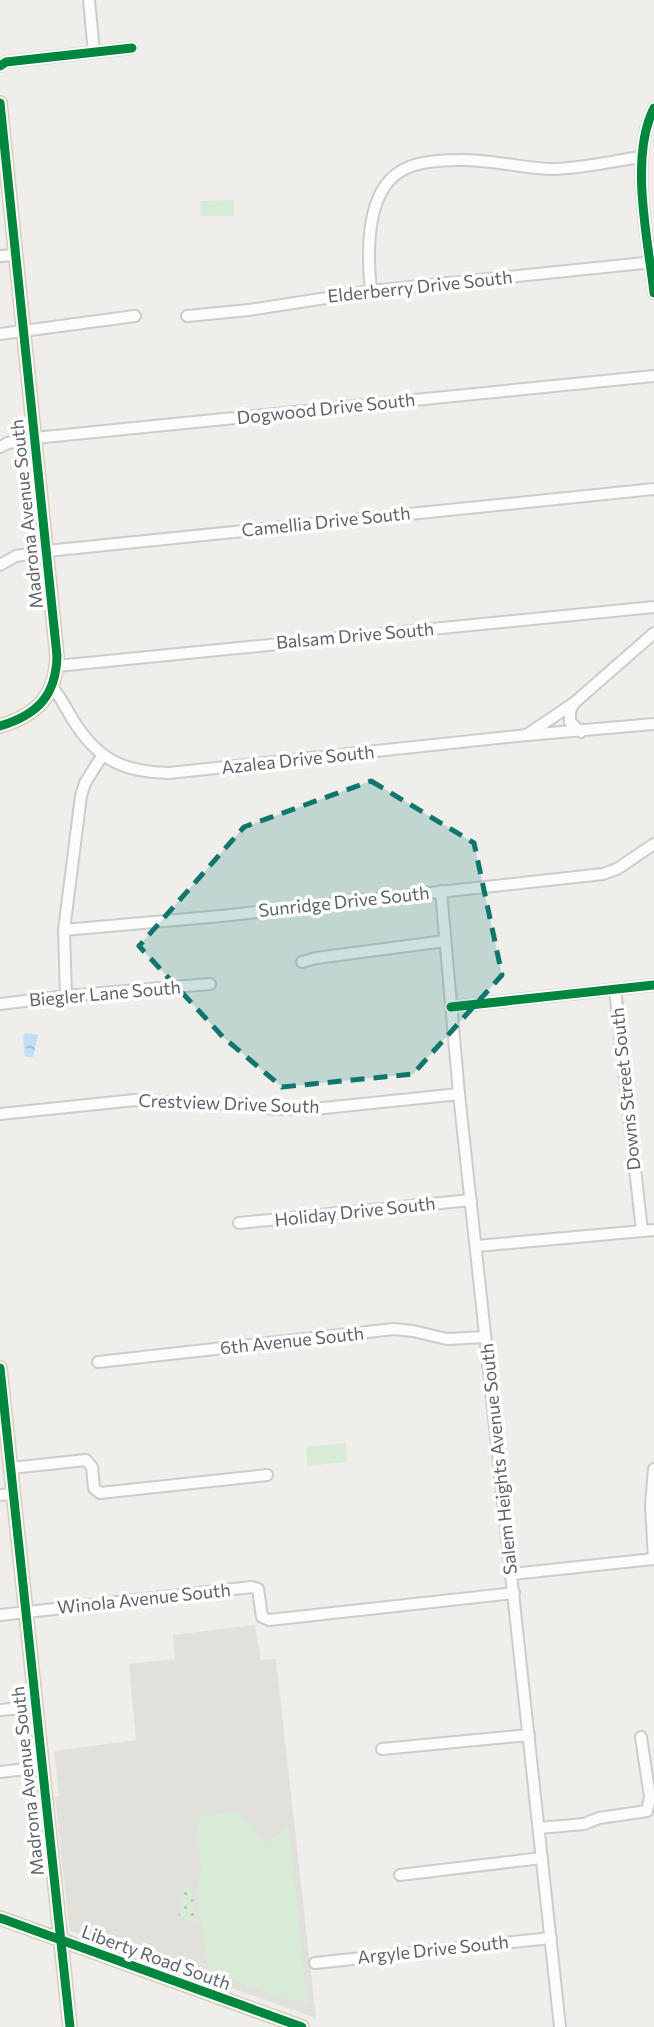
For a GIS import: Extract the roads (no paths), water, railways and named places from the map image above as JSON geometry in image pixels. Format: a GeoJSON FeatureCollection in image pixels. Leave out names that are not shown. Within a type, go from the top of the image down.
{"type":"FeatureCollection","features":[{"type":"Feature","properties":{"kind":"main road","name":"Madrona Avenue South"},"geometry":{"type":"LineString","coordinates":[[0,103],[57,666],[52,687],[33,712],[19,721],[0,726]]}},
{"type":"Feature","properties":{"kind":"main road","name":"Madrona Avenue South"},"geometry":{"type":"LineString","coordinates":[[0,1374],[70,2027]]}},
{"type":"Feature","properties":{"kind":"main road","name":"Liberty Road South"},"geometry":{"type":"LineString","coordinates":[[0,1919],[302,2027]]}},
{"type":"Feature","properties":{"kind":"street"},"geometry":{"type":"LineString","coordinates":[[89,0],[94,52]]}},
{"type":"Feature","properties":{"kind":"street"},"geometry":{"type":"LineString","coordinates":[[0,66],[6,62],[132,48]]}},
{"type":"Feature","properties":{"kind":"street"},"geometry":{"type":"LineString","coordinates":[[654,108],[645,130],[641,157],[649,206],[654,293]]}},
{"type":"Feature","properties":{"kind":"street"},"geometry":{"type":"LineString","coordinates":[[371,290],[368,253],[371,223],[385,187],[401,171],[421,163],[458,159],[550,169],[641,157]]}},
{"type":"Feature","properties":{"kind":"street"},"geometry":{"type":"LineString","coordinates":[[0,256],[15,255]]}},
{"type":"Feature","properties":{"kind":"street","name":"Elderberry Drive South"},"geometry":{"type":"LineString","coordinates":[[187,316],[249,310],[371,290],[652,262]]}},
{"type":"Feature","properties":{"kind":"street"},"geometry":{"type":"LineString","coordinates":[[0,334],[135,316]]}},
{"type":"Feature","properties":{"kind":"street","name":"Dogwood Drive South"},"geometry":{"type":"LineString","coordinates":[[0,447],[35,438],[654,376]]}},
{"type":"Feature","properties":{"kind":"street","name":"Camellia Drive South"},"geometry":{"type":"LineString","coordinates":[[0,565],[16,556],[47,551],[654,489]]}},
{"type":"Feature","properties":{"kind":"street","name":"Balsam Drive South"},"geometry":{"type":"LineString","coordinates":[[57,666],[654,607]]}},
{"type":"Feature","properties":{"kind":"street"},"geometry":{"type":"LineString","coordinates":[[527,735],[574,703],[654,633]]}},
{"type":"Feature","properties":{"kind":"street","name":"Azalea Drive South"},"geometry":{"type":"LineString","coordinates":[[52,687],[78,729],[102,756],[139,771],[169,773],[654,724]]}},
{"type":"Feature","properties":{"kind":"street"},"geometry":{"type":"LineString","coordinates":[[574,703],[569,722],[581,732]]}},
{"type":"Feature","properties":{"kind":"street"},"geometry":{"type":"LineString","coordinates":[[66,996],[64,930],[81,796],[85,783],[102,756]]}},
{"type":"Feature","properties":{"kind":"street","name":"Sunridge Drive South"},"geometry":{"type":"LineString","coordinates":[[64,930],[222,916],[603,874],[622,866],[654,844]]}},
{"type":"Feature","properties":{"kind":"street","name":"Salem Heights Avenue South"},"geometry":{"type":"LineString","coordinates":[[440,891],[459,1094],[561,2027]]}},
{"type":"Feature","properties":{"kind":"street"},"geometry":{"type":"LineString","coordinates":[[302,962],[445,941]]}},
{"type":"Feature","properties":{"kind":"street","name":"Biegler Lane South"},"geometry":{"type":"LineString","coordinates":[[0,1004],[210,984]]}},
{"type":"Feature","properties":{"kind":"street"},"geometry":{"type":"LineString","coordinates":[[450,1007],[654,985]]}},
{"type":"Feature","properties":{"kind":"street","name":"Downs Street South"},"geometry":{"type":"LineString","coordinates":[[615,989],[648,1231]]}},
{"type":"Feature","properties":{"kind":"street","name":"Crestview Drive South"},"geometry":{"type":"LineString","coordinates":[[0,1114],[135,1100],[241,1104],[295,1110],[459,1094]]}},
{"type":"Feature","properties":{"kind":"street","name":"Holiday Drive South"},"geometry":{"type":"LineString","coordinates":[[239,1223],[471,1200]]}},
{"type":"Feature","properties":{"kind":"street"},"geometry":{"type":"LineString","coordinates":[[476,1246],[648,1231]]}},
{"type":"Feature","properties":{"kind":"street","name":"6th Avenue South"},"geometry":{"type":"LineString","coordinates":[[98,1362],[394,1329],[447,1339],[485,1337]]}},
{"type":"Feature","properties":{"kind":"street"},"geometry":{"type":"LineString","coordinates":[[11,1468],[86,1460],[92,1466],[94,1488],[100,1493],[267,1475]]}},
{"type":"Feature","properties":{"kind":"street"},"geometry":{"type":"LineString","coordinates":[[512,1574],[654,1559],[651,1505],[654,1469]]}},
{"type":"Feature","properties":{"kind":"street"},"geometry":{"type":"LineString","coordinates":[[0,1495],[14,1494]]}},
{"type":"Feature","properties":{"kind":"street","name":"Winola Avenue South"},"geometry":{"type":"LineString","coordinates":[[0,1615],[252,1587],[258,1590],[262,1617],[269,1620],[514,1593]]}},
{"type":"Feature","properties":{"kind":"street"},"geometry":{"type":"LineString","coordinates":[[0,1710],[37,1707]]}},
{"type":"Feature","properties":{"kind":"street"},"geometry":{"type":"LineString","coordinates":[[382,1749],[529,1735]]}},
{"type":"Feature","properties":{"kind":"street"},"geometry":{"type":"LineString","coordinates":[[539,1828],[584,1824],[599,1818],[646,1811],[650,1797],[650,1766],[642,1737]]}},
{"type":"Feature","properties":{"kind":"street"},"geometry":{"type":"LineString","coordinates":[[0,1772],[43,1767]]}},
{"type":"Feature","properties":{"kind":"street"},"geometry":{"type":"LineString","coordinates":[[400,1875],[542,1858]]}},
{"type":"Feature","properties":{"kind":"street","name":"Argyle Drive South"},"geometry":{"type":"LineString","coordinates":[[315,1963],[551,1938]]}},
{"type":"Feature","properties":{"kind":"water"},"geometry":{"type":"Polygon","coordinates":[[[26,1033],[38,1035],[33,1057],[25,1057],[23,1036],[26,1033]]]}}]}
